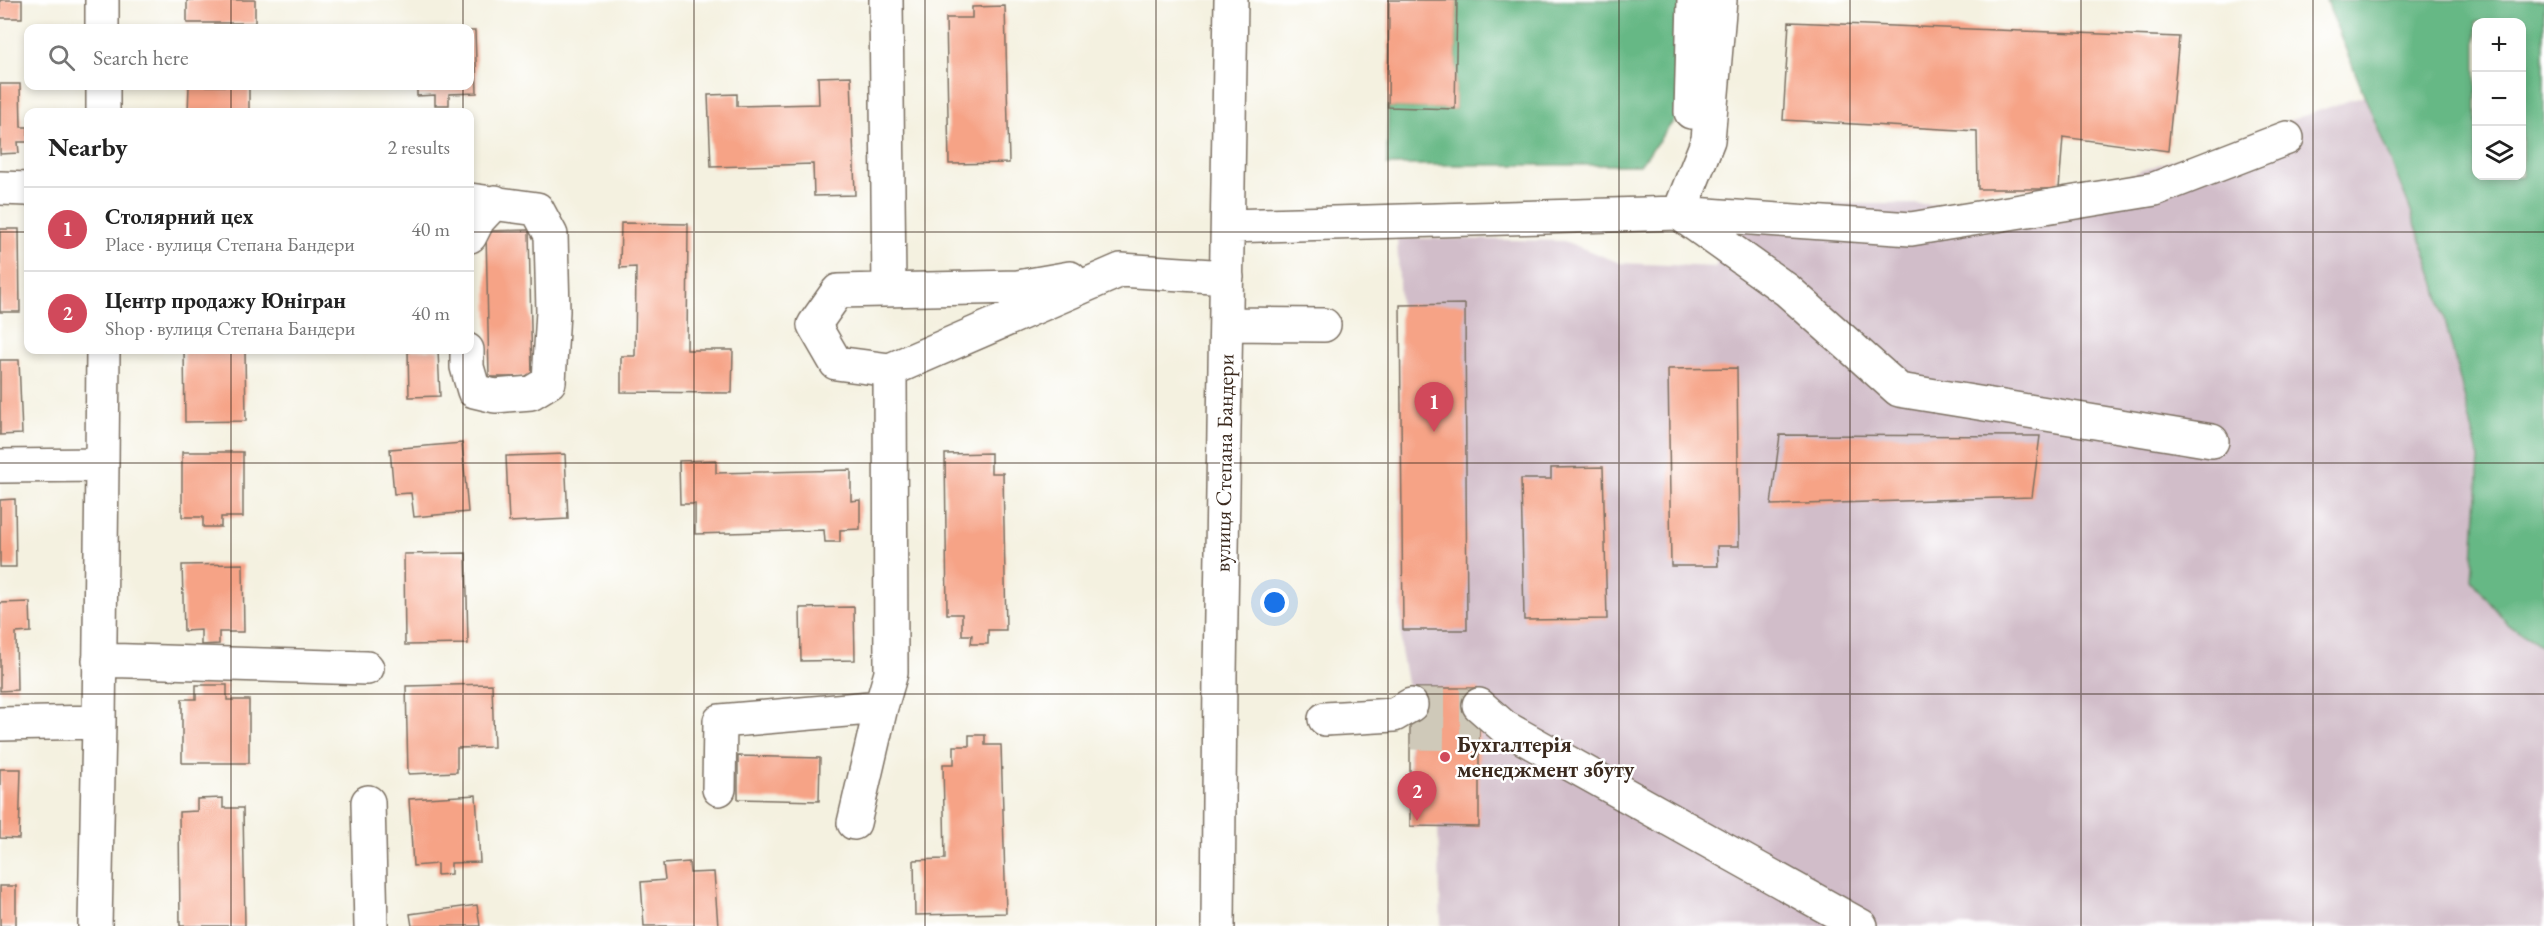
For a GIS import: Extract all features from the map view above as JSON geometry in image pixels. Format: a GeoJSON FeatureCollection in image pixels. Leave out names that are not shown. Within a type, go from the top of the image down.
{"type":"FeatureCollection","features":[{"type":"Feature","properties":{"kind":"street"},"geometry":{"type":"LineString","coordinates":[[102,0],[102,24]]}},
{"type":"Feature","properties":{"kind":"street"},"geometry":{"type":"LineString","coordinates":[[886,0],[889,290]]}},
{"type":"Feature","properties":{"kind":"street","name":"вулиця Степана Бандери"},"geometry":{"type":"LineString","coordinates":[[1218,926],[1231,0]]}},
{"type":"Feature","properties":{"kind":"street"},"geometry":{"type":"LineString","coordinates":[[1694,0],[1690,112],[1692,132],[1708,140]]}},
{"type":"Feature","properties":{"kind":"street"},"geometry":{"type":"LineString","coordinates":[[1679,213],[1708,140],[1720,0]]}},
{"type":"Feature","properties":{"kind":"street"},"geometry":{"type":"LineString","coordinates":[[103,90],[103,108]]}},
{"type":"Feature","properties":{"kind":"street"},"geometry":{"type":"LineString","coordinates":[[1228,226],[1679,213],[1911,229],[2155,189],[2288,138]]}},
{"type":"Feature","properties":{"kind":"street"},"geometry":{"type":"LineString","coordinates":[[0,188],[24,189]]}},
{"type":"Feature","properties":{"kind":"street"},"geometry":{"type":"LineString","coordinates":[[467,354],[467,367],[474,391],[495,396],[531,393],[549,382],[553,311],[550,235],[537,209],[482,201],[474,228]]}},
{"type":"Feature","properties":{"kind":"street"},"geometry":{"type":"LineString","coordinates":[[1679,213],[1787,290],[1899,390],[2212,441]]}},
{"type":"Feature","properties":{"kind":"street"},"geometry":{"type":"LineString","coordinates":[[1121,270],[890,370],[836,363],[814,325],[838,291],[1018,287],[1121,270],[1227,277]]}},
{"type":"Feature","properties":{"kind":"street"},"geometry":{"type":"LineString","coordinates":[[1226,324],[1324,325]]}},
{"type":"Feature","properties":{"kind":"street"},"geometry":{"type":"LineString","coordinates":[[95,926],[102,354]]}},
{"type":"Feature","properties":{"kind":"street"},"geometry":{"type":"LineString","coordinates":[[854,823],[891,673],[890,370]]}},
{"type":"Feature","properties":{"kind":"street"},"geometry":{"type":"LineString","coordinates":[[0,466],[102,465]]}},
{"type":"Feature","properties":{"kind":"street"},"geometry":{"type":"LineString","coordinates":[[99,660],[367,668]]}},
{"type":"Feature","properties":{"kind":"street"},"geometry":{"type":"LineString","coordinates":[[719,789],[720,721],[881,707]]}},
{"type":"Feature","properties":{"kind":"street"},"geometry":{"type":"LineString","coordinates":[[1325,719],[1405,717]]}},
{"type":"Feature","properties":{"kind":"street"},"geometry":{"type":"LineString","coordinates":[[0,724],[99,722]]}},
{"type":"Feature","properties":{"kind":"street"},"geometry":{"type":"LineString","coordinates":[[1487,722],[1862,926]]}},
{"type":"Feature","properties":{"kind":"street"},"geometry":{"type":"LineString","coordinates":[[368,802],[371,926]]}},
{"type":"Feature","properties":{"kind":"shaded area"},"geometry":{"type":"Polygon","coordinates":[[[2365,95],[2410,209],[2436,284],[2479,458],[2472,580],[2509,626],[2544,647],[2544,926],[1441,926],[1438,827],[1410,827],[1408,688],[1401,651],[1400,305],[1397,238],[1564,241],[1620,263],[1716,267],[1720,204],[1972,204],[2075,193],[2365,95]]]}},
{"type":"Feature","properties":{"kind":"green space"},"geometry":{"type":"Polygon","coordinates":[[[1457,0],[1680,0],[1682,110],[1640,165],[1387,165],[1388,107],[1455,109],[1457,0]]]}},
{"type":"Feature","properties":{"kind":"green space"},"geometry":{"type":"Polygon","coordinates":[[[2326,0],[2544,0],[2544,647],[2509,626],[2472,580],[2479,458],[2436,284],[2410,209],[2326,0]]]}},
{"type":"Feature","properties":{"kind":"building"},"geometry":{"type":"Polygon","coordinates":[[[0,0],[22,0],[22,18],[0,18],[0,0]]]}},
{"type":"Feature","properties":{"kind":"building"},"geometry":{"type":"Polygon","coordinates":[[[187,0],[255,0],[255,23],[187,23],[187,0]]]}},
{"type":"Feature","properties":{"kind":"building"},"geometry":{"type":"Polygon","coordinates":[[[1389,0],[1457,0],[1455,109],[1388,107],[1389,0]]]}},
{"type":"Feature","properties":{"kind":"building"},"geometry":{"type":"Polygon","coordinates":[[[1005,6],[1009,163],[949,164],[946,18],[972,18],[972,7],[1005,6]]]}},
{"type":"Feature","properties":{"kind":"building"},"geometry":{"type":"Polygon","coordinates":[[[1789,22],[2179,37],[2168,151],[2063,137],[2059,189],[1978,189],[1977,131],[1783,120],[1789,22]]]}},
{"type":"Feature","properties":{"kind":"building"},"geometry":{"type":"Polygon","coordinates":[[[475,31],[477,93],[449,94],[449,105],[435,105],[435,95],[417,96],[417,90],[474,90],[475,31]]]}},
{"type":"Feature","properties":{"kind":"building"},"geometry":{"type":"Polygon","coordinates":[[[851,76],[855,195],[814,196],[813,164],[711,167],[708,95],[737,94],[737,106],[819,104],[818,77],[851,76]]]}},
{"type":"Feature","properties":{"kind":"building"},"geometry":{"type":"Polygon","coordinates":[[[0,84],[20,84],[21,127],[24,127],[24,142],[18,142],[19,153],[0,154],[0,84]]]}},
{"type":"Feature","properties":{"kind":"building"},"geometry":{"type":"Polygon","coordinates":[[[189,90],[249,90],[249,108],[188,108],[189,90]]]}},
{"type":"Feature","properties":{"kind":"building"},"geometry":{"type":"Polygon","coordinates":[[[621,223],[688,224],[687,350],[733,350],[732,393],[621,392],[621,356],[635,356],[636,267],[620,268],[621,223]]]}},
{"type":"Feature","properties":{"kind":"building"},"geometry":{"type":"Polygon","coordinates":[[[0,229],[19,229],[20,312],[0,312],[0,229]]]}},
{"type":"Feature","properties":{"kind":"building"},"geometry":{"type":"Polygon","coordinates":[[[529,230],[532,377],[489,377],[486,231],[529,230]]]}},
{"type":"Feature","properties":{"kind":"building"},"geometry":{"type":"Polygon","coordinates":[[[1465,304],[1467,630],[1403,630],[1400,305],[1465,304]]]}},
{"type":"Feature","properties":{"kind":"building"},"geometry":{"type":"Polygon","coordinates":[[[184,354],[245,354],[246,421],[185,422],[184,354]]]}},
{"type":"Feature","properties":{"kind":"building"},"geometry":{"type":"Polygon","coordinates":[[[408,354],[438,354],[440,396],[409,397],[408,354]]]}},
{"type":"Feature","properties":{"kind":"building"},"geometry":{"type":"Polygon","coordinates":[[[0,360],[19,360],[22,434],[0,435],[0,360]]]}},
{"type":"Feature","properties":{"kind":"building"},"geometry":{"type":"Polygon","coordinates":[[[1737,368],[1739,546],[1717,546],[1718,566],[1671,566],[1668,369],[1737,368]]]}},
{"type":"Feature","properties":{"kind":"building"},"geometry":{"type":"Polygon","coordinates":[[[1780,435],[2040,436],[2032,497],[1771,505],[1780,435]]]}},
{"type":"Feature","properties":{"kind":"building"},"geometry":{"type":"Polygon","coordinates":[[[462,443],[468,512],[414,517],[411,493],[394,494],[390,449],[462,443]]]}},
{"type":"Feature","properties":{"kind":"building"},"geometry":{"type":"Polygon","coordinates":[[[182,452],[243,452],[243,517],[221,517],[221,527],[203,527],[203,517],[182,517],[182,452]]]}},
{"type":"Feature","properties":{"kind":"building"},"geometry":{"type":"Polygon","coordinates":[[[991,453],[991,473],[1003,473],[1006,630],[988,630],[988,644],[971,644],[972,635],[962,635],[962,614],[947,614],[945,454],[991,453]]]}},
{"type":"Feature","properties":{"kind":"building"},"geometry":{"type":"Polygon","coordinates":[[[565,454],[568,519],[509,522],[506,456],[565,454]]]}},
{"type":"Feature","properties":{"kind":"building"},"geometry":{"type":"Polygon","coordinates":[[[716,460],[716,473],[851,470],[851,501],[860,500],[860,529],[840,530],[840,542],[825,542],[824,530],[695,534],[695,504],[680,504],[679,461],[716,460]]]}},
{"type":"Feature","properties":{"kind":"building"},"geometry":{"type":"Polygon","coordinates":[[[1603,467],[1607,619],[1524,620],[1521,479],[1551,479],[1551,468],[1603,467]]]}},
{"type":"Feature","properties":{"kind":"building"},"geometry":{"type":"Polygon","coordinates":[[[15,499],[16,567],[0,567],[0,500],[15,499]]]}},
{"type":"Feature","properties":{"kind":"building"},"geometry":{"type":"Polygon","coordinates":[[[466,553],[468,644],[405,645],[404,554],[466,553]]]}},
{"type":"Feature","properties":{"kind":"building"},"geometry":{"type":"Polygon","coordinates":[[[243,564],[244,632],[219,632],[219,644],[201,645],[201,630],[184,631],[182,565],[243,564]]]}},
{"type":"Feature","properties":{"kind":"building"},"geometry":{"type":"Polygon","coordinates":[[[30,602],[31,632],[16,633],[17,690],[0,691],[0,603],[30,602]]]}},
{"type":"Feature","properties":{"kind":"building"},"geometry":{"type":"Polygon","coordinates":[[[854,607],[855,660],[801,661],[800,608],[854,607]]]}},
{"type":"Feature","properties":{"kind":"building"},"geometry":{"type":"Polygon","coordinates":[[[492,684],[494,747],[457,748],[457,772],[408,774],[406,686],[492,684]]]}},
{"type":"Feature","properties":{"kind":"building"},"geometry":{"type":"Polygon","coordinates":[[[196,685],[227,685],[227,700],[249,700],[249,763],[182,763],[182,699],[196,699],[196,685]]]}},
{"type":"Feature","properties":{"kind":"building"},"geometry":{"type":"Polygon","coordinates":[[[1410,688],[1479,688],[1479,827],[1410,826],[1410,688]]]}},
{"type":"Feature","properties":{"kind":"building"},"geometry":{"type":"Polygon","coordinates":[[[969,735],[985,735],[985,745],[1001,745],[1006,913],[915,915],[914,860],[945,859],[943,764],[954,764],[954,746],[969,746],[969,735]]]}},
{"type":"Feature","properties":{"kind":"building"},"geometry":{"type":"Polygon","coordinates":[[[738,756],[820,758],[819,801],[738,799],[738,756]]]}},
{"type":"Feature","properties":{"kind":"building"},"geometry":{"type":"Polygon","coordinates":[[[0,769],[21,769],[19,839],[0,838],[0,769]]]}},
{"type":"Feature","properties":{"kind":"building"},"geometry":{"type":"Polygon","coordinates":[[[476,795],[480,862],[451,863],[451,874],[437,875],[437,864],[413,866],[409,799],[476,795]]]}},
{"type":"Feature","properties":{"kind":"building"},"geometry":{"type":"Polygon","coordinates":[[[223,798],[223,808],[243,808],[245,926],[180,926],[179,812],[197,811],[197,799],[223,798]]]}},
{"type":"Feature","properties":{"kind":"building"},"geometry":{"type":"Polygon","coordinates":[[[689,862],[690,873],[714,872],[718,926],[644,926],[641,882],[665,880],[663,864],[689,862]]]}},
{"type":"Feature","properties":{"kind":"building"},"geometry":{"type":"Polygon","coordinates":[[[0,886],[16,886],[16,926],[0,926],[0,886]]]}},
{"type":"Feature","properties":{"kind":"building"},"geometry":{"type":"Polygon","coordinates":[[[477,905],[480,926],[412,926],[410,914],[477,905]]]}},
{"type":"Feature","properties":{"kind":"tunnel"},"geometry":{"type":"LineString","coordinates":[[1411,705],[1479,705]]}},
{"type":"Feature","properties":{"kind":"tunnel"},"geometry":{"type":"LineString","coordinates":[[1411,733],[1479,734]]}},
{"type":"Feature","properties":{"kind":"place","name":"Столярний цех"},"geometry":{"type":"Point","coordinates":[1434,432]}},
{"type":"Feature","properties":{"kind":"place","name":"Бухгалтерія менеджмент збуту"},"geometry":{"type":"Point","coordinates":[1445,757]}},
{"type":"Feature","properties":{"kind":"place","name":"Центр продажу Юнігран"},"geometry":{"type":"Point","coordinates":[1417,821]}}]}
